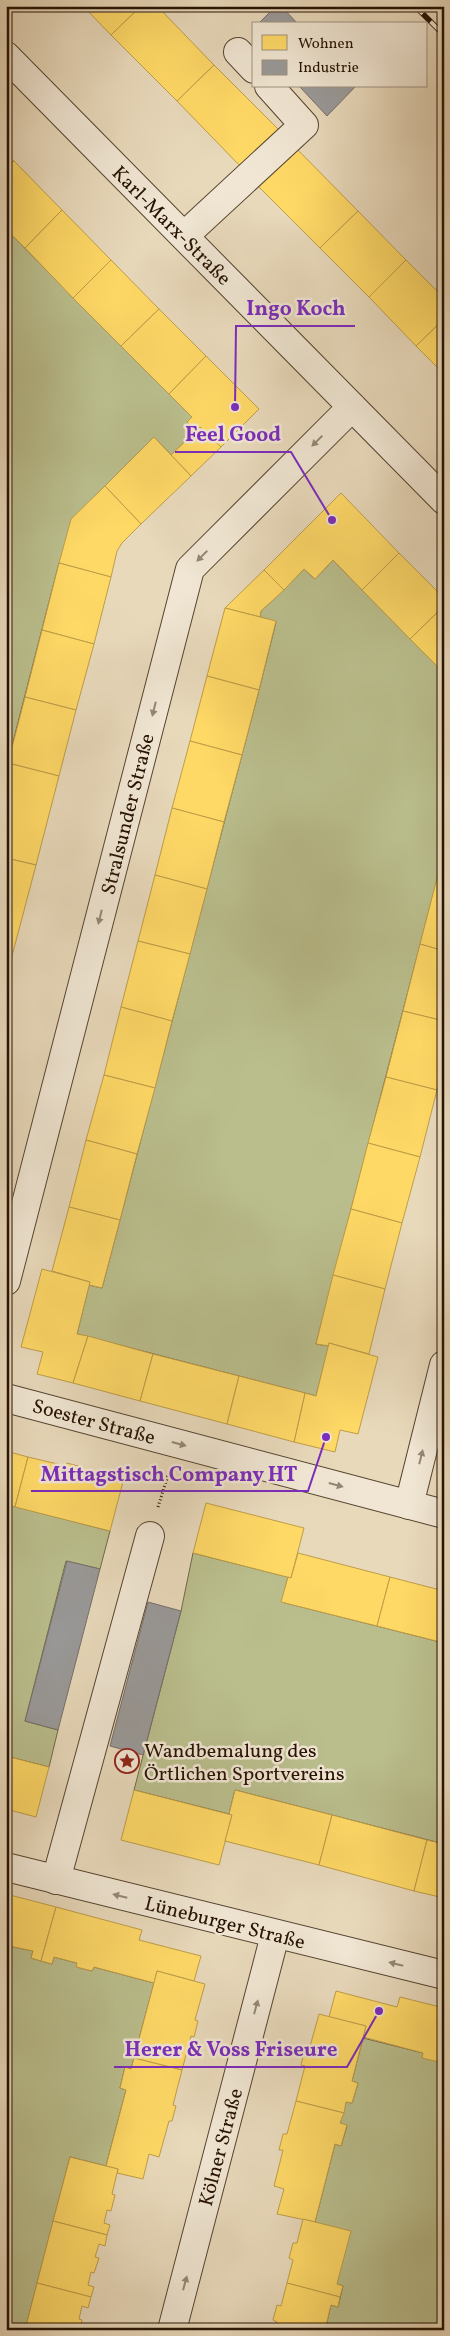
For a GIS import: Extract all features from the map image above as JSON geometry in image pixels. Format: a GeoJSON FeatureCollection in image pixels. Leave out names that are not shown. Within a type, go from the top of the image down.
{"type":"FeatureCollection","features":[{"type":"Feature","properties":{"kind":"street","name":"Karl-Marx-Straße"},"geometry":{"type":"LineString","coordinates":[[6,56],[444,500]]}},
{"type":"Feature","properties":{"kind":"street"},"geometry":{"type":"LineString","coordinates":[[184,236],[304,125],[271,88]]}},
{"type":"Feature","properties":{"kind":"street","name":"Stralsunder Straße"},"geometry":{"type":"LineString","coordinates":[[6,1281],[190,569],[352,407]]}},
{"type":"Feature","properties":{"kind":"street"},"geometry":{"type":"LineString","coordinates":[[409,1505],[444,1365]]}},
{"type":"Feature","properties":{"kind":"street","name":"Soester Straße"},"geometry":{"type":"LineString","coordinates":[[6,1398],[444,1514]]}},
{"type":"Feature","properties":{"kind":"street"},"geometry":{"type":"LineString","coordinates":[[56,1880],[150,1536]]}},
{"type":"Feature","properties":{"kind":"street","name":"Lüneburger Straße"},"geometry":{"type":"LineString","coordinates":[[6,1868],[444,1976]]}},
{"type":"Feature","properties":{"kind":"street","name":"Kölner Straße"},"geometry":{"type":"LineString","coordinates":[[172,2330],[275,1934]]}},
{"type":"Feature","properties":{"kind":"green space"},"geometry":{"type":"Polygon","coordinates":[[[6,229],[192,417],[187,422],[196,431],[171,455],[154,437],[59,563],[6,769],[6,229]]]}},
{"type":"Feature","properties":{"kind":"green space"},"geometry":{"type":"Polygon","coordinates":[[[333,560],[444,673],[444,853],[316,1344],[329,1346],[316,1396],[77,1334],[89,1285],[102,1288],[259,690],[276,622],[260,617],[261,611],[304,569],[315,579],[333,560]]]}},
{"type":"Feature","properties":{"kind":"green space"},"geometry":{"type":"Polygon","coordinates":[[[6,1504],[110,1531],[100,1569],[66,1561],[25,1721],[58,1730],[49,1767],[6,1756],[6,1504]]]}},
{"type":"Feature","properties":{"kind":"green space"},"geometry":{"type":"Polygon","coordinates":[[[193,1553],[288,1577],[282,1602],[444,1643],[444,1844],[235,1790],[229,1814],[134,1790],[181,1611],[193,1553]]]}},
{"type":"Feature","properties":{"kind":"green space"},"geometry":{"type":"Polygon","coordinates":[[[9,1946],[33,1951],[31,1958],[52,1964],[54,1957],[77,1963],[77,1967],[92,1971],[94,1967],[154,1983],[131,2069],[125,2067],[120,2088],[126,2090],[106,2166],[70,2157],[25,2330],[6,2330],[6,1949],[9,1946]]]}},
{"type":"Feature","properties":{"kind":"green space"},"geometry":{"type":"Polygon","coordinates":[[[363,2038],[423,2053],[439,2061],[439,2058],[444,2059],[444,2330],[325,2330],[331,2305],[338,2307],[343,2286],[337,2284],[315,2222],[335,2144],[341,2146],[347,2126],[340,2123],[346,2102],[352,2103],[358,2083],[352,2081],[363,2038]]]}},
{"type":"Feature","properties":{"kind":"building: Wohnen"},"geometry":{"type":"Polygon","coordinates":[[[83,6],[141,6],[111,35],[83,6]]]}},
{"type":"Feature","properties":{"kind":"building: Wohnen"},"geometry":{"type":"Polygon","coordinates":[[[141,6],[157,6],[214,65],[177,101],[111,35],[141,6]]]}},
{"type":"Feature","properties":{"kind":"building: Wohnen"},"geometry":{"type":"Polygon","coordinates":[[[214,65],[280,131],[242,168],[177,101],[214,65]]]}},
{"type":"Feature","properties":{"kind":"building: Wohnen"},"geometry":{"type":"Polygon","coordinates":[[[294,146],[358,211],[320,248],[256,184],[294,146]]]}},
{"type":"Feature","properties":{"kind":"building: Wohnen"},"geometry":{"type":"Polygon","coordinates":[[[6,153],[14,161],[6,169],[6,153]]]}},
{"type":"Feature","properties":{"kind":"building: Wohnen"},"geometry":{"type":"Polygon","coordinates":[[[14,161],[62,210],[25,248],[6,229],[6,169],[14,161]]]}},
{"type":"Feature","properties":{"kind":"building: Wohnen"},"geometry":{"type":"Polygon","coordinates":[[[62,210],[111,260],[73,298],[25,248],[62,210]]]}},
{"type":"Feature","properties":{"kind":"building: Wohnen"},"geometry":{"type":"Polygon","coordinates":[[[358,211],[406,260],[369,297],[320,248],[358,211]]]}},
{"type":"Feature","properties":{"kind":"building: Wohnen"},"geometry":{"type":"Polygon","coordinates":[[[111,260],[159,309],[121,346],[73,298],[111,260]]]}},
{"type":"Feature","properties":{"kind":"building: Wohnen"},"geometry":{"type":"Polygon","coordinates":[[[406,260],[444,298],[444,319],[416,346],[369,297],[406,260]]]}},
{"type":"Feature","properties":{"kind":"building: Wohnen"},"geometry":{"type":"Polygon","coordinates":[[[159,309],[206,356],[169,394],[121,346],[159,309]]]}},
{"type":"Feature","properties":{"kind":"building: Wohnen"},"geometry":{"type":"Polygon","coordinates":[[[444,319],[444,374],[416,346],[444,319]]]}},
{"type":"Feature","properties":{"kind":"building: Wohnen"},"geometry":{"type":"Polygon","coordinates":[[[206,356],[259,409],[221,447],[200,427],[196,431],[187,422],[192,417],[169,394],[206,356]]]}},
{"type":"Feature","properties":{"kind":"building: Wohnen"},"geometry":{"type":"Polygon","coordinates":[[[200,427],[221,447],[191,476],[171,455],[200,427]]]}},
{"type":"Feature","properties":{"kind":"building: Wohnen"},"geometry":{"type":"Polygon","coordinates":[[[154,437],[191,476],[141,524],[105,486],[154,437]]]}},
{"type":"Feature","properties":{"kind":"building: Wohnen"},"geometry":{"type":"Polygon","coordinates":[[[105,486],[141,524],[122,543],[117,551],[111,577],[59,563],[71,519],[105,486]]]}},
{"type":"Feature","properties":{"kind":"building: Wohnen"},"geometry":{"type":"Polygon","coordinates":[[[341,493],[399,553],[362,590],[333,560],[315,579],[304,569],[284,590],[264,570],[341,493]]]}},
{"type":"Feature","properties":{"kind":"building: Wohnen"},"geometry":{"type":"Polygon","coordinates":[[[399,553],[444,598],[444,606],[410,639],[362,590],[399,553]]]}},
{"type":"Feature","properties":{"kind":"building: Wohnen"},"geometry":{"type":"Polygon","coordinates":[[[59,563],[111,577],[94,644],[42,630],[59,563]]]}},
{"type":"Feature","properties":{"kind":"building: Wohnen"},"geometry":{"type":"Polygon","coordinates":[[[264,570],[284,590],[261,611],[260,617],[225,608],[264,570]]]}},
{"type":"Feature","properties":{"kind":"building: Wohnen"},"geometry":{"type":"Polygon","coordinates":[[[444,606],[444,673],[410,639],[444,606]]]}},
{"type":"Feature","properties":{"kind":"building: Wohnen"},"geometry":{"type":"Polygon","coordinates":[[[225,608],[276,621],[259,690],[207,676],[225,608]]]}},
{"type":"Feature","properties":{"kind":"building: Wohnen"},"geometry":{"type":"Polygon","coordinates":[[[42,630],[94,644],[76,710],[25,697],[42,630]]]}},
{"type":"Feature","properties":{"kind":"building: Wohnen"},"geometry":{"type":"Polygon","coordinates":[[[207,676],[259,690],[242,755],[190,741],[207,676]]]}},
{"type":"Feature","properties":{"kind":"building: Wohnen"},"geometry":{"type":"Polygon","coordinates":[[[25,697],[76,710],[59,776],[8,763],[25,697]]]}},
{"type":"Feature","properties":{"kind":"building: Wohnen"},"geometry":{"type":"Polygon","coordinates":[[[190,741],[242,755],[224,822],[172,808],[190,741]]]}},
{"type":"Feature","properties":{"kind":"building: Wohnen"},"geometry":{"type":"Polygon","coordinates":[[[8,763],[59,776],[36,865],[6,858],[8,763]]]}},
{"type":"Feature","properties":{"kind":"building: Wohnen"},"geometry":{"type":"Polygon","coordinates":[[[172,808],[224,822],[207,889],[155,875],[172,808]]]}},
{"type":"Feature","properties":{"kind":"building: Wohnen"},"geometry":{"type":"Polygon","coordinates":[[[444,853],[444,880],[437,878],[444,853]]]}},
{"type":"Feature","properties":{"kind":"building: Wohnen"},"geometry":{"type":"Polygon","coordinates":[[[6,858],[36,865],[12,956],[6,954],[6,858]]]}},
{"type":"Feature","properties":{"kind":"building: Wohnen"},"geometry":{"type":"Polygon","coordinates":[[[155,875],[207,889],[190,954],[138,941],[155,875]]]}},
{"type":"Feature","properties":{"kind":"building: Wohnen"},"geometry":{"type":"Polygon","coordinates":[[[437,878],[444,880],[444,951],[420,944],[437,878]]]}},
{"type":"Feature","properties":{"kind":"building: Wohnen"},"geometry":{"type":"Polygon","coordinates":[[[138,941],[190,954],[172,1021],[121,1007],[138,941]]]}},
{"type":"Feature","properties":{"kind":"building: Wohnen"},"geometry":{"type":"Polygon","coordinates":[[[420,944],[444,951],[444,1021],[403,1011],[420,944]]]}},
{"type":"Feature","properties":{"kind":"building: Wohnen"},"geometry":{"type":"Polygon","coordinates":[[[6,954],[12,956],[6,978],[6,954]]]}},
{"type":"Feature","properties":{"kind":"building: Wohnen"},"geometry":{"type":"Polygon","coordinates":[[[121,1007],[172,1021],[155,1088],[104,1075],[121,1007]]]}},
{"type":"Feature","properties":{"kind":"building: Wohnen"},"geometry":{"type":"Polygon","coordinates":[[[403,1011],[444,1021],[444,1065],[437,1090],[386,1077],[403,1011]]]}},
{"type":"Feature","properties":{"kind":"building: Wohnen"},"geometry":{"type":"Polygon","coordinates":[[[104,1075],[155,1088],[137,1154],[86,1140],[104,1075]]]}},
{"type":"Feature","properties":{"kind":"building: Wohnen"},"geometry":{"type":"Polygon","coordinates":[[[386,1077],[437,1090],[420,1157],[368,1143],[386,1077]]]}},
{"type":"Feature","properties":{"kind":"building: Wohnen"},"geometry":{"type":"Polygon","coordinates":[[[86,1140],[137,1154],[120,1220],[69,1207],[86,1140]]]}},
{"type":"Feature","properties":{"kind":"building: Wohnen"},"geometry":{"type":"Polygon","coordinates":[[[368,1143],[420,1157],[402,1223],[351,1209],[368,1143]]]}},
{"type":"Feature","properties":{"kind":"building: Wohnen"},"geometry":{"type":"Polygon","coordinates":[[[69,1207],[120,1220],[102,1288],[89,1285],[90,1282],[52,1271],[69,1207]]]}},
{"type":"Feature","properties":{"kind":"building: Wohnen"},"geometry":{"type":"Polygon","coordinates":[[[351,1209],[402,1223],[385,1289],[333,1275],[351,1209]]]}},
{"type":"Feature","properties":{"kind":"building: Wohnen"},"geometry":{"type":"Polygon","coordinates":[[[42,1269],[90,1282],[77,1334],[88,1336],[73,1383],[37,1374],[43,1352],[21,1347],[42,1269]]]}},
{"type":"Feature","properties":{"kind":"building: Wohnen"},"geometry":{"type":"Polygon","coordinates":[[[333,1275],[385,1289],[369,1354],[329,1343],[329,1346],[316,1344],[333,1275]]]}},
{"type":"Feature","properties":{"kind":"building: Wohnen"},"geometry":{"type":"Polygon","coordinates":[[[88,1336],[153,1354],[140,1401],[73,1383],[88,1336]]]}},
{"type":"Feature","properties":{"kind":"building: Wohnen"},"geometry":{"type":"Polygon","coordinates":[[[329,1343],[378,1357],[358,1434],[340,1430],[335,1452],[294,1442],[305,1393],[316,1396],[329,1343]]]}},
{"type":"Feature","properties":{"kind":"building: Wohnen"},"geometry":{"type":"Polygon","coordinates":[[[153,1354],[239,1376],[227,1424],[140,1401],[153,1354]]]}},
{"type":"Feature","properties":{"kind":"building: Wohnen"},"geometry":{"type":"Polygon","coordinates":[[[239,1376],[305,1393],[294,1442],[227,1424],[239,1376]]]}},
{"type":"Feature","properties":{"kind":"building: Wohnen"},"geometry":{"type":"Polygon","coordinates":[[[6,1451],[28,1457],[15,1507],[6,1504],[6,1451]]]}},
{"type":"Feature","properties":{"kind":"building: Wohnen"},"geometry":{"type":"Polygon","coordinates":[[[28,1457],[66,1466],[67,1463],[82,1467],[81,1470],[123,1482],[110,1531],[15,1507],[28,1457]]]}},
{"type":"Feature","properties":{"kind":"building: Wohnen"},"geometry":{"type":"Polygon","coordinates":[[[206,1503],[304,1528],[291,1578],[193,1553],[206,1503]]]}},
{"type":"Feature","properties":{"kind":"building: Wohnen"},"geometry":{"type":"Polygon","coordinates":[[[298,1553],[390,1577],[377,1626],[281,1602],[288,1577],[291,1578],[298,1553]]]}},
{"type":"Feature","properties":{"kind":"building: Wohnen"},"geometry":{"type":"Polygon","coordinates":[[[390,1577],[444,1591],[444,1643],[377,1626],[390,1577]]]}},
{"type":"Feature","properties":{"kind":"building: Wohnen"},"geometry":{"type":"Polygon","coordinates":[[[6,1756],[49,1767],[36,1817],[6,1809],[6,1756]]]}},
{"type":"Feature","properties":{"kind":"building: Wohnen"},"geometry":{"type":"Polygon","coordinates":[[[134,1790],[232,1815],[219,1865],[121,1840],[134,1790]]]}},
{"type":"Feature","properties":{"kind":"building: Wohnen"},"geometry":{"type":"Polygon","coordinates":[[[235,1790],[332,1815],[319,1865],[225,1841],[232,1815],[229,1814],[235,1790]]]}},
{"type":"Feature","properties":{"kind":"building: Wohnen"},"geometry":{"type":"Polygon","coordinates":[[[332,1815],[427,1840],[414,1891],[319,1865],[332,1815]]]}},
{"type":"Feature","properties":{"kind":"building: Wohnen"},"geometry":{"type":"Polygon","coordinates":[[[427,1840],[444,1844],[444,1898],[414,1891],[427,1840]]]}},
{"type":"Feature","properties":{"kind":"building: Wohnen"},"geometry":{"type":"Polygon","coordinates":[[[6,1894],[56,1907],[41,1961],[31,1958],[33,1951],[9,1946],[6,1949],[6,1894]]]}},
{"type":"Feature","properties":{"kind":"building: Wohnen"},"geometry":{"type":"Polygon","coordinates":[[[56,1907],[142,1930],[139,1940],[201,1956],[194,1981],[157,1971],[154,1983],[94,1967],[92,1971],[76,1967],[77,1963],[54,1957],[52,1964],[41,1961],[56,1907]]]}},
{"type":"Feature","properties":{"kind":"building: Wohnen"},"geometry":{"type":"Polygon","coordinates":[[[157,1971],[205,1984],[195,2020],[198,2021],[194,2037],[191,2036],[182,2070],[134,2058],[157,1971]]]}},
{"type":"Feature","properties":{"kind":"building: Wohnen"},"geometry":{"type":"Polygon","coordinates":[[[336,1991],[397,2007],[400,1997],[444,2008],[444,2059],[439,2058],[439,2062],[422,2058],[423,2053],[363,2037],[366,2026],[329,2017],[336,1991]]]}},
{"type":"Feature","properties":{"kind":"building: Wohnen"},"geometry":{"type":"Polygon","coordinates":[[[319,2014],[366,2026],[352,2081],[358,2083],[352,2103],[346,2102],[344,2113],[296,2101],[305,2066],[301,2065],[305,2048],[309,2050],[319,2014]]]}},
{"type":"Feature","properties":{"kind":"building: Wohnen"},"geometry":{"type":"Polygon","coordinates":[[[134,2058],[182,2070],[173,2105],[176,2106],[172,2121],[169,2121],[159,2157],[149,2154],[143,2179],[117,2173],[118,2169],[106,2166],[126,2090],[120,2088],[125,2067],[131,2069],[134,2058]]]}},
{"type":"Feature","properties":{"kind":"building: Wohnen"},"geometry":{"type":"Polygon","coordinates":[[[296,2101],[344,2113],[340,2123],[347,2125],[341,2146],[335,2144],[315,2222],[277,2214],[284,2189],[274,2186],[283,2150],[279,2150],[283,2134],[287,2134],[296,2101]]]}},
{"type":"Feature","properties":{"kind":"building: Wohnen"},"geometry":{"type":"Polygon","coordinates":[[[70,2157],[118,2169],[112,2194],[115,2195],[111,2211],[107,2210],[104,2223],[110,2225],[107,2235],[53,2221],[70,2157]]]}},
{"type":"Feature","properties":{"kind":"building: Wohnen"},"geometry":{"type":"Polygon","coordinates":[[[303,2219],[351,2231],[337,2284],[343,2286],[340,2297],[287,2283],[293,2260],[289,2258],[293,2243],[297,2243],[303,2219]]]}},
{"type":"Feature","properties":{"kind":"building: Wohnen"},"geometry":{"type":"Polygon","coordinates":[[[53,2221],[107,2235],[105,2246],[99,2244],[95,2257],[99,2258],[94,2273],[91,2272],[88,2285],[94,2287],[91,2297],[37,2283],[53,2221]]]}},
{"type":"Feature","properties":{"kind":"building: Wohnen"},"geometry":{"type":"Polygon","coordinates":[[[37,2283],[91,2297],[88,2308],[82,2306],[79,2319],[82,2320],[80,2330],[25,2330],[37,2283]]]}},
{"type":"Feature","properties":{"kind":"building: Wohnen"},"geometry":{"type":"Polygon","coordinates":[[[287,2283],[340,2297],[338,2307],[331,2305],[325,2330],[275,2330],[277,2322],[273,2320],[277,2305],[281,2306],[287,2283]]]}},
{"type":"Feature","properties":{"kind":"building: Industrie"},"geometry":{"type":"Polygon","coordinates":[[[276,6],[281,6],[296,22],[260,22],[276,6]]]}},
{"type":"Feature","properties":{"kind":"building: Industrie"},"geometry":{"type":"Polygon","coordinates":[[[301,88],[354,88],[327,116],[301,88]]]}},
{"type":"Feature","properties":{"kind":"building: Industrie"},"geometry":{"type":"Polygon","coordinates":[[[67,1561],[100,1569],[58,1730],[25,1721],[67,1561]]]}},
{"type":"Feature","properties":{"kind":"building: Industrie"},"geometry":{"type":"Polygon","coordinates":[[[148,1602],[181,1611],[143,1755],[110,1746],[148,1602]]]}},
{"type":"Feature","properties":{"kind":"railway"},"geometry":{"type":"LineString","coordinates":[[415,6],[444,35]]}},
{"type":"Feature","properties":{"kind":"place","name":"Ingo Koch"},"geometry":{"type":"Point","coordinates":[235,407]}},
{"type":"Feature","properties":{"kind":"place","name":"Feel Good"},"geometry":{"type":"Point","coordinates":[332,520]}},
{"type":"Feature","properties":{"kind":"place","name":"Mittagstisch Company HT"},"geometry":{"type":"Point","coordinates":[326,1437]}},
{"type":"Feature","properties":{"kind":"place","name":"Wandbemalung des Örtlichen Sportvereins"},"geometry":{"type":"Point","coordinates":[127,1761]}},
{"type":"Feature","properties":{"kind":"place","name":"Herer & Voss Friseure"},"geometry":{"type":"Point","coordinates":[379,2011]}}]}
